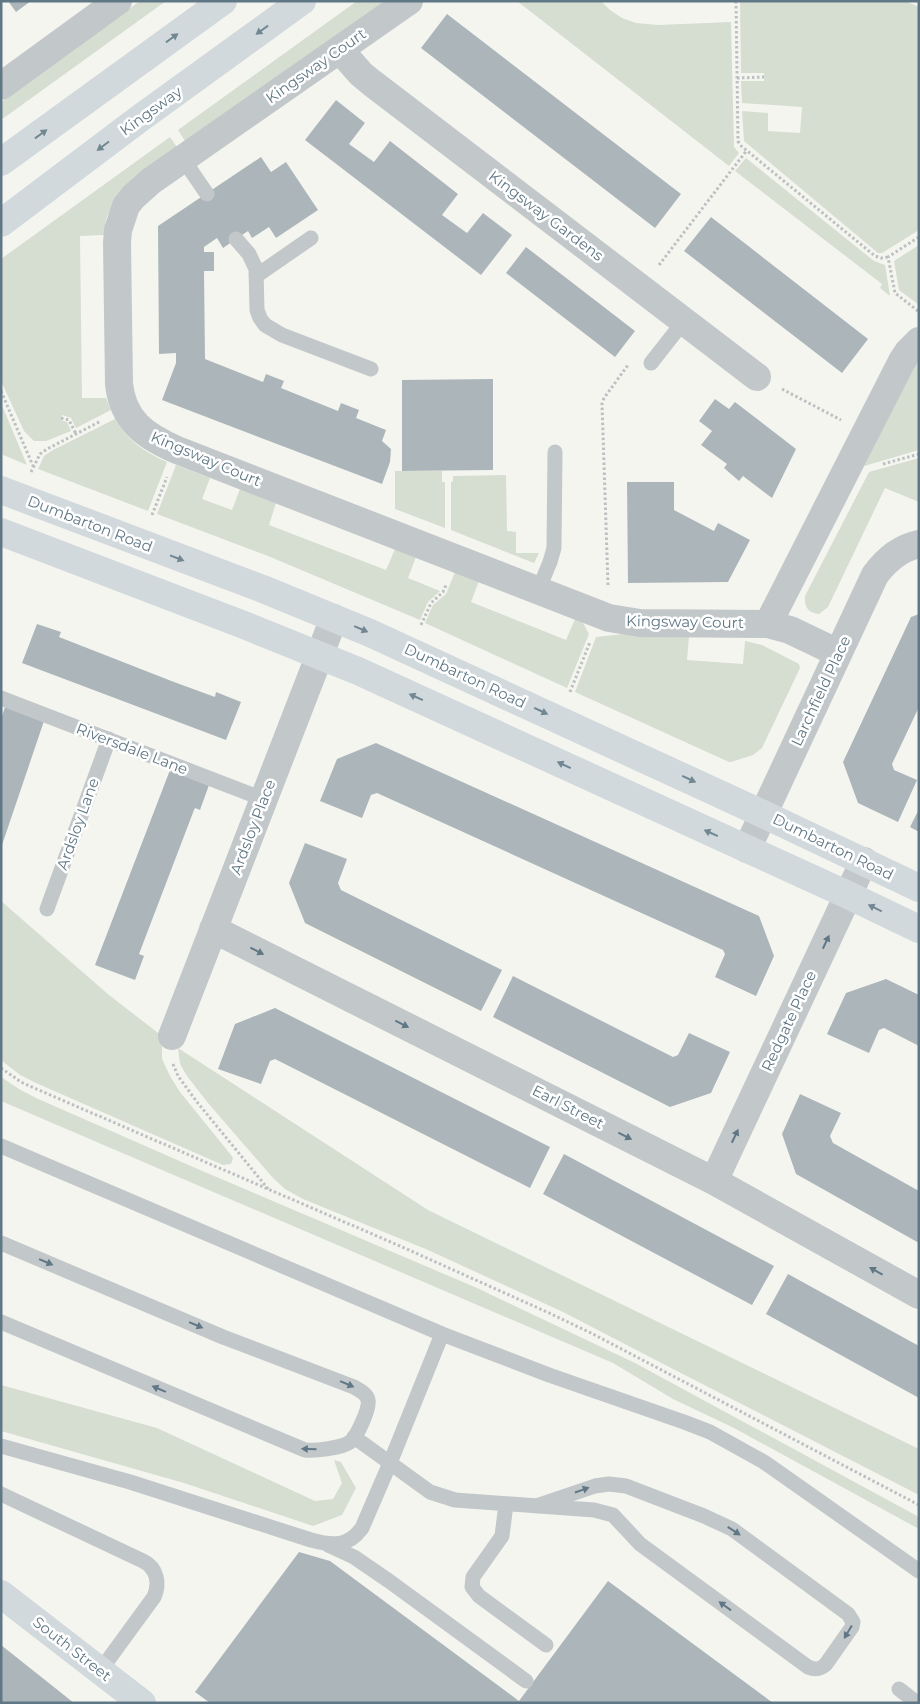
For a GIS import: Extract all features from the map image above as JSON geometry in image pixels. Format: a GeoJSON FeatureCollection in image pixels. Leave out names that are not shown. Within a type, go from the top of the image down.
{"type":"FeatureCollection","features":[{"type":"Feature","properties":{"kind":"main road"},"geometry":{"type":"LineString","coordinates":[[1,162],[223,1]]}},
{"type":"Feature","properties":{"kind":"main road","name":"Kingsway"},"geometry":{"type":"LineString","coordinates":[[1,223],[138,119],[302,1]]}},
{"type":"Feature","properties":{"kind":"main road","name":"Dumbarton Road"},"geometry":{"type":"LineString","coordinates":[[12,494],[334,618],[397,645],[919,888]]}},
{"type":"Feature","properties":{"kind":"main road"},"geometry":{"type":"LineString","coordinates":[[1,532],[320,655],[919,929]]}},
{"type":"Feature","properties":{"kind":"main road","name":"South Street"},"geometry":{"type":"LineString","coordinates":[[1,1594],[142,1703]]}},
{"type":"Feature","properties":{"kind":"street"},"geometry":{"type":"LineString","coordinates":[[1,86],[118,1]]}},
{"type":"Feature","properties":{"kind":"street","name":"Kingsway Court"},"geometry":{"type":"LineString","coordinates":[[409,1],[151,181],[126,206],[118,230],[117,242],[119,384],[122,401],[137,426],[152,438],[177,450],[609,618],[640,623],[768,624],[802,635],[838,653]]}},
{"type":"Feature","properties":{"kind":"street","name":"Kingsway Gardens"},"geometry":{"type":"LineString","coordinates":[[340,50],[361,74],[372,83],[757,377]]}},
{"type":"Feature","properties":{"kind":"street"},"geometry":{"type":"LineString","coordinates":[[768,624],[902,361],[919,341]]}},
{"type":"Feature","properties":{"kind":"street","name":"Larchfield Place"},"geometry":{"type":"LineString","coordinates":[[747,849],[876,575],[884,564],[896,554],[915,545]]}},
{"type":"Feature","properties":{"kind":"street","name":"Ardsloy Place"},"geometry":{"type":"LineString","coordinates":[[172,1036],[334,618]]}},
{"type":"Feature","properties":{"kind":"street","name":"Redgate Place"},"geometry":{"type":"LineString","coordinates":[[714,1181],[864,861]]}},
{"type":"Feature","properties":{"kind":"street","name":"Earl Street"},"geometry":{"type":"LineString","coordinates":[[213,929],[714,1181],[919,1294]]}},
{"type":"Feature","properties":{"kind":"lane"},"geometry":{"type":"LineString","coordinates":[[183,159],[207,194]]}},
{"type":"Feature","properties":{"kind":"lane"},"geometry":{"type":"LineString","coordinates":[[256,276],[311,238]]}},
{"type":"Feature","properties":{"kind":"lane"},"geometry":{"type":"LineString","coordinates":[[236,239],[253,260],[256,276],[257,310],[265,325],[282,335],[371,369]]}},
{"type":"Feature","properties":{"kind":"lane"},"geometry":{"type":"LineString","coordinates":[[651,363],[684,321]]}},
{"type":"Feature","properties":{"kind":"lane"},"geometry":{"type":"LineString","coordinates":[[538,591],[554,548],[555,452]]}},
{"type":"Feature","properties":{"kind":"lane","name":"Riversdale Lane"},"geometry":{"type":"LineString","coordinates":[[1,698],[263,799]]}},
{"type":"Feature","properties":{"kind":"lane","name":"Ardsloy Lane"},"geometry":{"type":"LineString","coordinates":[[47,909],[109,740]]}},
{"type":"Feature","properties":{"kind":"lane"},"geometry":{"type":"LineString","coordinates":[[1,1146],[442,1334],[549,1375],[710,1432],[764,1462],[919,1571]]}},
{"type":"Feature","properties":{"kind":"lane"},"geometry":{"type":"LineString","coordinates":[[1,1243],[223,1337],[354,1387],[362,1391],[368,1400],[367,1412],[354,1438],[348,1443],[342,1446],[311,1451],[298,1449],[1,1322]]}},
{"type":"Feature","properties":{"kind":"lane"},"geometry":{"type":"LineString","coordinates":[[322,1543],[348,1542],[356,1537],[362,1528],[442,1334]]}},
{"type":"Feature","properties":{"kind":"lane"},"geometry":{"type":"LineString","coordinates":[[354,1438],[425,1489],[442,1497],[455,1500],[506,1504],[594,1510],[614,1515],[640,1544],[812,1669],[818,1669],[826,1664],[852,1627],[853,1622],[848,1614],[732,1529],[704,1516],[626,1486],[609,1484],[595,1486],[536,1506]]}},
{"type":"Feature","properties":{"kind":"lane"},"geometry":{"type":"LineString","coordinates":[[1,1446],[130,1482],[322,1543],[354,1557],[526,1681]]}},
{"type":"Feature","properties":{"kind":"lane"},"geometry":{"type":"LineString","coordinates":[[1,1494],[150,1564],[155,1570],[157,1585],[154,1597],[100,1671]]}},
{"type":"Feature","properties":{"kind":"lane"},"geometry":{"type":"LineString","coordinates":[[506,1504],[502,1536],[473,1577],[472,1587],[478,1596],[546,1645]]}},
{"type":"Feature","properties":{"kind":"lane"},"geometry":{"type":"LineString","coordinates":[[898,1689],[917,1703]]}},
{"type":"Feature","properties":{"kind":"path"},"geometry":{"type":"LineString","coordinates":[[736,1],[738,141],[740,145],[875,256],[881,258],[888,257],[919,237]]}},
{"type":"Feature","properties":{"kind":"path"},"geometry":{"type":"LineString","coordinates":[[737,78],[764,77]]}},
{"type":"Feature","properties":{"kind":"path"},"geometry":{"type":"LineString","coordinates":[[641,289],[747,150]]}},
{"type":"Feature","properties":{"kind":"path"},"geometry":{"type":"LineString","coordinates":[[888,257],[895,293],[919,311]]}},
{"type":"Feature","properties":{"kind":"path"},"geometry":{"type":"LineString","coordinates":[[568,698],[593,635],[609,618],[602,404],[604,398],[634,358]]}},
{"type":"Feature","properties":{"kind":"path"},"geometry":{"type":"LineString","coordinates":[[757,377],[866,432]]}},
{"type":"Feature","properties":{"kind":"path"},"geometry":{"type":"LineString","coordinates":[[1,391],[34,466]]}},
{"type":"Feature","properties":{"kind":"path"},"geometry":{"type":"LineString","coordinates":[[12,494],[34,466],[40,454],[126,408]]}},
{"type":"Feature","properties":{"kind":"path"},"geometry":{"type":"LineString","coordinates":[[61,418],[70,420],[76,434]]}},
{"type":"Feature","properties":{"kind":"path"},"geometry":{"type":"LineString","coordinates":[[150,520],[177,450]]}},
{"type":"Feature","properties":{"kind":"path"},"geometry":{"type":"LineString","coordinates":[[397,645],[407,624],[419,629],[431,603],[444,592],[457,559]]}},
{"type":"Feature","properties":{"kind":"path"},"geometry":{"type":"LineString","coordinates":[[172,1036],[170,1050],[178,1076],[269,1191]]}},
{"type":"Feature","properties":{"kind":"path"},"geometry":{"type":"LineString","coordinates":[[1,1068],[21,1082],[34,1088],[418,1254],[556,1316],[919,1505]]}},
{"type":"Feature","properties":{"kind":"shaded area"},"geometry":{"type":"Polygon","coordinates":[[[140,1],[166,1],[1,120],[1,102],[140,1]]]}},
{"type":"Feature","properties":{"kind":"shaded area"},"geometry":{"type":"Polygon","coordinates":[[[357,1],[388,1],[185,141],[178,130],[357,1]]]}},
{"type":"Feature","properties":{"kind":"shaded area"},"geometry":{"type":"Polygon","coordinates":[[[517,1],[601,1],[622,18],[636,23],[658,25],[731,22],[734,147],[739,153],[729,166],[517,1]]]}},
{"type":"Feature","properties":{"kind":"shaded area"},"geometry":{"type":"Polygon","coordinates":[[[740,1],[905,1],[919,7],[919,230],[882,253],[878,253],[744,141],[742,111],[768,113],[768,131],[800,133],[802,107],[742,103],[741,81],[764,81],[764,73],[741,73],[740,1]]]}},
{"type":"Feature","properties":{"kind":"shaded area"},"geometry":{"type":"Polygon","coordinates":[[[170,137],[177,147],[114,201],[106,219],[104,235],[80,236],[82,398],[106,398],[111,410],[76,428],[71,418],[62,415],[61,420],[67,422],[71,431],[46,441],[34,441],[24,431],[1,381],[1,259],[170,137]]]}},
{"type":"Feature","properties":{"kind":"shaded area"},"geometry":{"type":"Polygon","coordinates":[[[746,158],[874,261],[885,265],[890,296],[880,288],[882,284],[735,171],[746,158]]]}},
{"type":"Feature","properties":{"kind":"shaded area"},"geometry":{"type":"Polygon","coordinates":[[[919,245],[919,305],[899,290],[894,261],[919,245]]]}},
{"type":"Feature","properties":{"kind":"shaded area"},"geometry":{"type":"Polygon","coordinates":[[[919,358],[919,450],[864,466],[917,361],[919,358]]]}},
{"type":"Feature","properties":{"kind":"shaded area"},"geometry":{"type":"Polygon","coordinates":[[[1,403],[27,465],[1,454],[1,403]]]}},
{"type":"Feature","properties":{"kind":"shaded area"},"geometry":{"type":"Polygon","coordinates":[[[115,419],[137,445],[167,462],[148,511],[38,469],[44,456],[53,450],[115,419]]]}},
{"type":"Feature","properties":{"kind":"shaded area"},"geometry":{"type":"Polygon","coordinates":[[[919,458],[919,502],[885,488],[828,607],[819,614],[809,611],[805,603],[805,596],[869,472],[919,458]]]}},
{"type":"Feature","properties":{"kind":"shaded area"},"geometry":{"type":"Polygon","coordinates":[[[176,465],[210,478],[202,499],[232,510],[240,489],[276,503],[269,525],[386,570],[395,549],[416,557],[408,578],[440,591],[428,602],[420,620],[268,556],[157,514],[176,465]]]}},
{"type":"Feature","properties":{"kind":"shaded area"},"geometry":{"type":"Polygon","coordinates":[[[395,471],[442,471],[442,482],[445,482],[445,528],[395,509],[395,471]]]}},
{"type":"Feature","properties":{"kind":"shaded area"},"geometry":{"type":"Polygon","coordinates":[[[506,475],[507,531],[516,532],[516,553],[539,553],[534,563],[451,530],[451,482],[453,481],[453,476],[506,475]]]}},
{"type":"Feature","properties":{"kind":"shaded area"},"geometry":{"type":"Polygon","coordinates":[[[455,572],[479,581],[471,602],[566,640],[575,619],[582,621],[589,634],[567,688],[425,623],[433,605],[446,594],[455,572]]]}},
{"type":"Feature","properties":{"kind":"shaded area"},"geometry":{"type":"Polygon","coordinates":[[[624,634],[689,637],[687,660],[743,664],[745,641],[762,645],[799,664],[800,668],[762,748],[753,755],[729,762],[575,692],[596,637],[624,634]]]}},
{"type":"Feature","properties":{"kind":"shaded area"},"geometry":{"type":"Polygon","coordinates":[[[1,901],[109,995],[162,1036],[162,1059],[170,1076],[180,1092],[231,1155],[233,1158],[231,1164],[223,1165],[36,1083],[20,1075],[1,1060],[1,901]]]}},
{"type":"Feature","properties":{"kind":"shaded area"},"geometry":{"type":"Polygon","coordinates":[[[178,1048],[428,1210],[919,1449],[919,1495],[563,1312],[428,1250],[303,1199],[285,1189],[273,1178],[187,1076],[180,1064],[178,1048]]]}},
{"type":"Feature","properties":{"kind":"shaded area"},"geometry":{"type":"Polygon","coordinates":[[[1,1077],[36,1098],[477,1288],[635,1363],[919,1517],[919,1529],[734,1428],[673,1399],[613,1363],[1,1101],[1,1077]]]}},
{"type":"Feature","properties":{"kind":"shaded area"},"geometry":{"type":"Polygon","coordinates":[[[1,1385],[157,1428],[315,1501],[333,1499],[342,1483],[334,1460],[341,1462],[356,1488],[342,1515],[313,1526],[184,1483],[1,1431],[1,1385]]]}},
{"type":"Feature","properties":{"kind":"building"},"geometry":{"type":"Polygon","coordinates":[[[8,1],[31,1],[16,12],[8,1]]]}},
{"type":"Feature","properties":{"kind":"building"},"geometry":{"type":"Polygon","coordinates":[[[447,14],[681,194],[655,228],[421,48],[447,14]]]}},
{"type":"Feature","properties":{"kind":"building"},"geometry":{"type":"Polygon","coordinates":[[[336,100],[365,123],[349,144],[374,162],[390,141],[458,194],[442,215],[467,233],[483,213],[512,235],[481,275],[305,140],[336,100]]]}},
{"type":"Feature","properties":{"kind":"building"},"geometry":{"type":"Polygon","coordinates":[[[261,157],[271,172],[286,162],[318,210],[276,238],[269,227],[252,238],[248,231],[223,248],[217,238],[204,247],[204,252],[214,252],[214,271],[204,271],[205,359],[263,382],[266,374],[284,381],[281,388],[338,411],[341,403],[359,410],[356,418],[386,430],[382,441],[391,449],[390,462],[382,484],[162,400],[176,363],[176,353],[159,354],[158,226],[261,157]]]}},
{"type":"Feature","properties":{"kind":"building"},"geometry":{"type":"Polygon","coordinates":[[[711,217],[868,339],[842,373],[684,251],[711,217]]]}},
{"type":"Feature","properties":{"kind":"building"},"geometry":{"type":"Polygon","coordinates":[[[526,247],[635,331],[615,357],[506,273],[526,247]]]}},
{"type":"Feature","properties":{"kind":"building"},"geometry":{"type":"Polygon","coordinates":[[[493,379],[493,470],[402,471],[402,380],[493,379]]]}},
{"type":"Feature","properties":{"kind":"building"},"geometry":{"type":"Polygon","coordinates":[[[715,399],[729,409],[735,402],[796,449],[772,498],[743,476],[739,481],[724,468],[727,464],[701,445],[712,431],[699,421],[715,399]]]}},
{"type":"Feature","properties":{"kind":"building"},"geometry":{"type":"Polygon","coordinates":[[[627,482],[674,482],[674,510],[714,531],[718,523],[750,540],[728,582],[628,583],[627,482]]]}},
{"type":"Feature","properties":{"kind":"building"},"geometry":{"type":"Polygon","coordinates":[[[919,614],[919,707],[892,764],[894,770],[917,780],[898,822],[858,803],[843,762],[911,617],[919,614]]]}},
{"type":"Feature","properties":{"kind":"building"},"geometry":{"type":"Polygon","coordinates":[[[37,624],[61,632],[59,637],[174,682],[215,697],[216,692],[241,702],[226,740],[22,663],[37,624]]]}},
{"type":"Feature","properties":{"kind":"building"},"geometry":{"type":"Polygon","coordinates":[[[5,707],[44,721],[2,845],[1,719],[5,707]]]}},
{"type":"Feature","properties":{"kind":"building"},"geometry":{"type":"Polygon","coordinates":[[[376,743],[759,916],[774,956],[756,996],[715,977],[725,954],[723,950],[377,793],[371,795],[362,818],[320,801],[337,759],[376,743]]]}},
{"type":"Feature","properties":{"kind":"building"},"geometry":{"type":"Polygon","coordinates":[[[170,770],[209,785],[200,810],[195,808],[194,810],[139,954],[144,956],[135,980],[95,965],[170,770]]]}},
{"type":"Feature","properties":{"kind":"building"},"geometry":{"type":"Polygon","coordinates":[[[919,809],[919,832],[910,827],[919,809]]]}},
{"type":"Feature","properties":{"kind":"building"},"geometry":{"type":"Polygon","coordinates":[[[305,843],[347,859],[338,883],[341,890],[502,970],[481,1011],[305,923],[289,883],[305,843]]]}},
{"type":"Feature","properties":{"kind":"building"},"geometry":{"type":"Polygon","coordinates":[[[513,976],[673,1057],[678,1055],[689,1033],[730,1052],[711,1093],[670,1107],[493,1017],[513,976]]]}},
{"type":"Feature","properties":{"kind":"building"},"geometry":{"type":"Polygon","coordinates":[[[886,979],[919,995],[919,1046],[884,1028],[879,1030],[869,1053],[827,1034],[846,993],[886,979]]]}},
{"type":"Feature","properties":{"kind":"building"},"geometry":{"type":"Polygon","coordinates":[[[275,1008],[550,1147],[530,1188],[275,1059],[270,1061],[261,1084],[218,1069],[235,1024],[275,1008]]]}},
{"type":"Feature","properties":{"kind":"building"},"geometry":{"type":"Polygon","coordinates":[[[800,1094],[841,1113],[830,1136],[833,1143],[919,1191],[919,1243],[796,1174],[782,1134],[800,1094]]]}},
{"type":"Feature","properties":{"kind":"building"},"geometry":{"type":"Polygon","coordinates":[[[564,1154],[774,1266],[752,1305],[543,1194],[564,1154]]]}},
{"type":"Feature","properties":{"kind":"building"},"geometry":{"type":"Polygon","coordinates":[[[788,1274],[919,1346],[919,1398],[766,1314],[788,1274]]]}},
{"type":"Feature","properties":{"kind":"building"},"geometry":{"type":"Polygon","coordinates":[[[299,1552],[330,1561],[519,1701],[608,1581],[773,1703],[210,1703],[195,1692],[299,1552]]]}},
{"type":"Feature","properties":{"kind":"building"},"geometry":{"type":"Polygon","coordinates":[[[1,1645],[74,1703],[1,1703],[1,1645]]]}}]}
